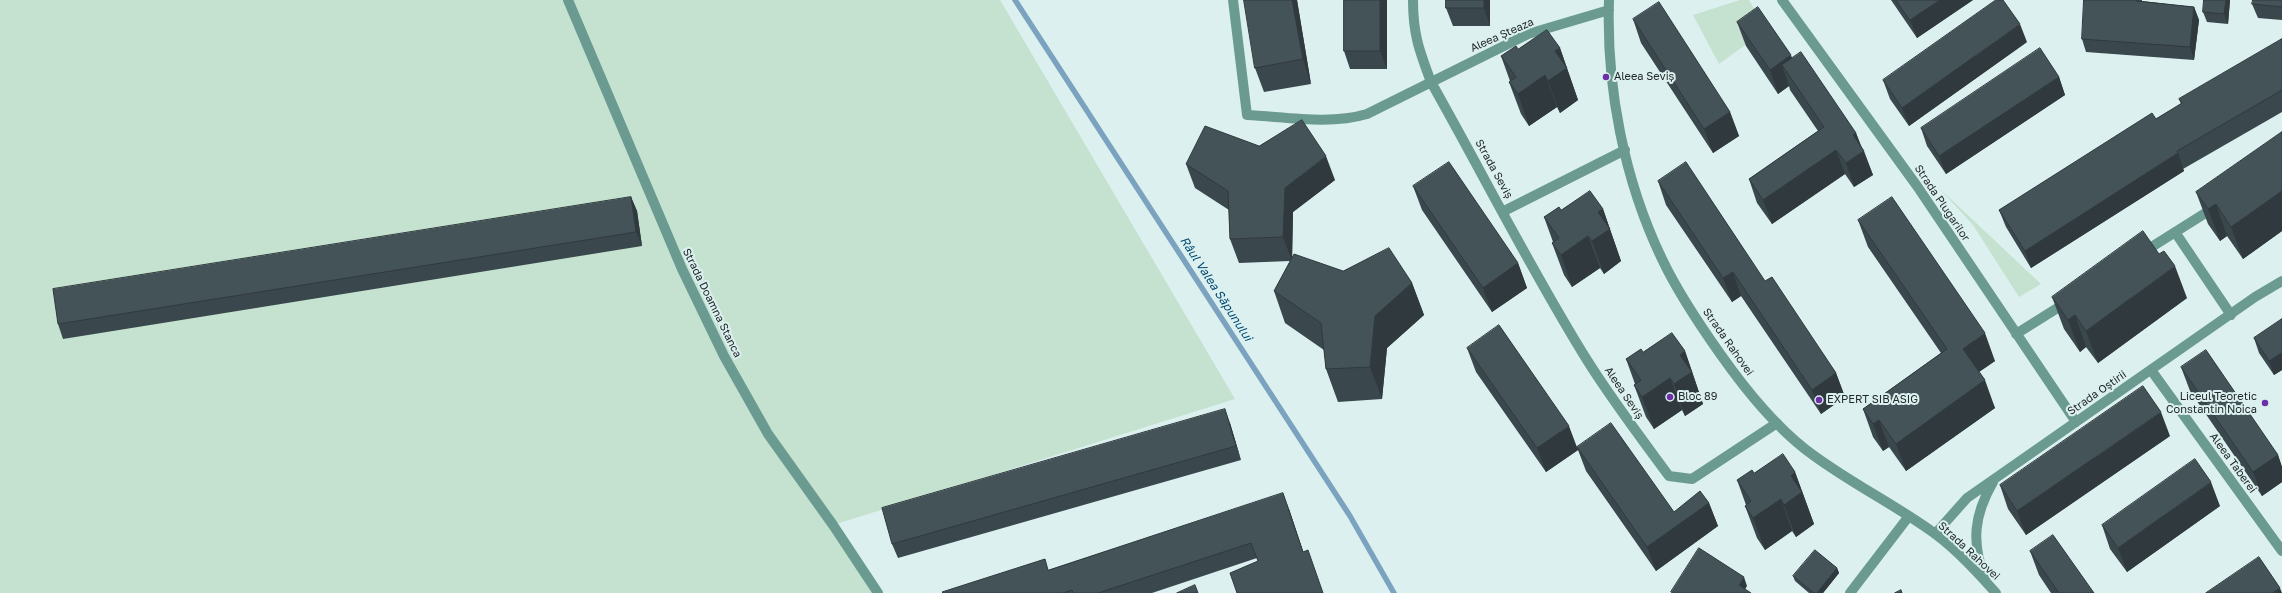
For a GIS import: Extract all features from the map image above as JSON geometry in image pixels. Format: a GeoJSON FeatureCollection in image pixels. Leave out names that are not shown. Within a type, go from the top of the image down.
{"type":"FeatureCollection","features":[{"type":"Feature","properties":{"kind":"street","name":"Strada Doamna Stanca"},"geometry":{"type":"LineString","coordinates":[[568,0],[682,269],[724,356],[768,434],[833,525],[878,593]]}},
{"type":"Feature","properties":{"kind":"street"},"geometry":{"type":"LineString","coordinates":[[1233,0],[1247,115],[1335,119],[1352,118],[1367,114],[1432,82],[1416,45],[1413,0]]}},
{"type":"Feature","properties":{"kind":"street","name":"Strada Plugarilor"},"geometry":{"type":"LineString","coordinates":[[1782,0],[1917,186],[2076,422]]}},
{"type":"Feature","properties":{"kind":"street","name":"Aleea Șteaza"},"geometry":{"type":"LineString","coordinates":[[1432,82],[1528,34],[1609,5]]}},
{"type":"Feature","properties":{"kind":"street","name":"Strada Rahovei"},"geometry":{"type":"LineString","coordinates":[[1609,5],[1613,88],[1625,150],[1644,217],[1662,259],[1682,296],[1738,378],[1777,424],[1830,468],[1909,516],[1935,534],[1996,593]]}},
{"type":"Feature","properties":{"kind":"street","name":"Strada Seviș"},"geometry":{"type":"LineString","coordinates":[[1432,82],[1504,211],[1625,150]]}},
{"type":"Feature","properties":{"kind":"street"},"geometry":{"type":"LineString","coordinates":[[2136,258],[2222,203]]}},
{"type":"Feature","properties":{"kind":"street","name":"Aleea Seviș"},"geometry":{"type":"LineString","coordinates":[[1504,211],[1549,296],[1588,361],[1631,425],[1669,476],[1692,479],[1777,424]]}},
{"type":"Feature","properties":{"kind":"street"},"geometry":{"type":"LineString","coordinates":[[2175,232],[2231,315]]}},
{"type":"Feature","properties":{"kind":"street","name":"Strada Oștirii"},"geometry":{"type":"LineString","coordinates":[[1935,534],[1967,498],[2282,281]]}},
{"type":"Feature","properties":{"kind":"street"},"geometry":{"type":"LineString","coordinates":[[2016,334],[2076,295]]}},
{"type":"Feature","properties":{"kind":"street","name":"Aleea Taberei"},"geometry":{"type":"LineString","coordinates":[[2152,370],[2282,551]]}},
{"type":"Feature","properties":{"kind":"street"},"geometry":{"type":"LineString","coordinates":[[1986,582],[1978,560],[1976,535],[1983,500],[1995,479]]}},
{"type":"Feature","properties":{"kind":"street"},"geometry":{"type":"LineString","coordinates":[[1850,593],[1909,516]]}},
{"type":"Feature","properties":{"kind":"green space"},"geometry":{"type":"Polygon","coordinates":[[[0,0],[1000,0],[1235,399],[833,525],[872,593],[0,593],[0,0]]]}},
{"type":"Feature","properties":{"kind":"green space"},"geometry":{"type":"Polygon","coordinates":[[[1740,0],[1749,0],[1766,30],[1719,64],[1693,15],[1740,0]]]}},
{"type":"Feature","properties":{"kind":"green space"},"geometry":{"type":"Polygon","coordinates":[[[1938,187],[2041,284],[2019,297],[1973,225],[1938,187]]]}},
{"type":"Feature","properties":{"kind":"building"},"geometry":{"type":"Polygon","coordinates":[[[1244,0],[1292,0],[1303,59],[1255,68],[1244,0]]]}},
{"type":"Feature","properties":{"kind":"building"},"geometry":{"type":"Polygon","coordinates":[[[1344,0],[1380,0],[1380,51],[1344,51],[1344,0]]]}},
{"type":"Feature","properties":{"kind":"building"},"geometry":{"type":"Polygon","coordinates":[[[1446,0],[1484,0],[1484,8],[1446,8],[1446,0]]]}},
{"type":"Feature","properties":{"kind":"building"},"geometry":{"type":"Polygon","coordinates":[[[1896,0],[1940,0],[1910,20],[1896,0]]]}},
{"type":"Feature","properties":{"kind":"building"},"geometry":{"type":"Polygon","coordinates":[[[1996,0],[2003,0],[2020,24],[1902,108],[1883,80],[1996,0]]]}},
{"type":"Feature","properties":{"kind":"building"},"geometry":{"type":"Polygon","coordinates":[[[2084,0],[2136,0],[2194,7],[2190,47],[2082,39],[2084,0]]]}},
{"type":"Feature","properties":{"kind":"building"},"geometry":{"type":"Polygon","coordinates":[[[2204,0],[2226,0],[2224,14],[2203,12],[2204,0]]]}},
{"type":"Feature","properties":{"kind":"building"},"geometry":{"type":"Polygon","coordinates":[[[2253,0],[2282,0],[2282,7],[2252,4],[2253,0]]]}},
{"type":"Feature","properties":{"kind":"building"},"geometry":{"type":"Polygon","coordinates":[[[1659,2],[1730,112],[1704,129],[1633,19],[1659,2]]]}},
{"type":"Feature","properties":{"kind":"building"},"geometry":{"type":"Polygon","coordinates":[[[1758,7],[1791,55],[1770,70],[1737,22],[1758,7]]]}},
{"type":"Feature","properties":{"kind":"building"},"geometry":{"type":"Polygon","coordinates":[[[1547,30],[1560,48],[1555,51],[1567,68],[1548,81],[1545,75],[1518,94],[1509,82],[1516,77],[1501,56],[1516,46],[1518,49],[1547,30]]]}},
{"type":"Feature","properties":{"kind":"building"},"geometry":{"type":"Polygon","coordinates":[[[2282,39],[2282,90],[2177,151],[2178,153],[2025,251],[1999,210],[2152,113],[2156,119],[2182,103],[2179,99],[2282,39]]]}},
{"type":"Feature","properties":{"kind":"building"},"geometry":{"type":"Polygon","coordinates":[[[2040,48],[2059,77],[1939,156],[1921,128],[2040,48]]]}},
{"type":"Feature","properties":{"kind":"building"},"geometry":{"type":"Polygon","coordinates":[[[1801,52],[1856,133],[1853,135],[1864,151],[1846,163],[1836,150],[1763,200],[1749,179],[1824,127],[1782,65],[1801,52]]]}},
{"type":"Feature","properties":{"kind":"building"},"geometry":{"type":"Polygon","coordinates":[[[1302,120],[1326,156],[1285,188],[1283,237],[1230,239],[1228,191],[1186,164],[1205,126],[1259,146],[1302,120]]]}},
{"type":"Feature","properties":{"kind":"building"},"geometry":{"type":"Polygon","coordinates":[[[2282,132],[2282,191],[2231,227],[2216,204],[2208,209],[2196,192],[2282,132]]]}},
{"type":"Feature","properties":{"kind":"building"},"geometry":{"type":"Polygon","coordinates":[[[1449,162],[1518,263],[1483,288],[1413,186],[1449,162]]]}},
{"type":"Feature","properties":{"kind":"building"},"geometry":{"type":"Polygon","coordinates":[[[1686,162],[1765,281],[1772,277],[1836,373],[1812,390],[1733,272],[1723,278],[1658,181],[1686,162]]]}},
{"type":"Feature","properties":{"kind":"building"},"geometry":{"type":"Polygon","coordinates":[[[1590,191],[1603,209],[1598,212],[1610,229],[1592,241],[1588,236],[1561,255],[1552,243],[1559,238],[1544,217],[1559,207],[1561,210],[1590,191]]]}},
{"type":"Feature","properties":{"kind":"building"},"geometry":{"type":"Polygon","coordinates":[[[631,197],[636,232],[58,324],[53,289],[631,197]]]}},
{"type":"Feature","properties":{"kind":"building"},"geometry":{"type":"Polygon","coordinates":[[[1892,197],[1985,333],[1963,349],[1985,380],[1896,444],[1879,420],[1873,424],[1863,409],[1947,349],[1858,220],[1892,197]]]}},
{"type":"Feature","properties":{"kind":"building"},"geometry":{"type":"Polygon","coordinates":[[[2143,231],[2159,254],[2164,251],[2175,266],[2086,331],[2075,315],[2068,320],[2052,297],[2143,231]]]}},
{"type":"Feature","properties":{"kind":"building"},"geometry":{"type":"Polygon","coordinates":[[[1389,248],[1412,283],[1375,316],[1370,367],[1326,369],[1321,323],[1274,291],[1294,254],[1343,271],[1389,248]]]}},
{"type":"Feature","properties":{"kind":"building"},"geometry":{"type":"Polygon","coordinates":[[[2282,319],[2282,353],[2269,361],[2254,338],[2282,319]]]}},
{"type":"Feature","properties":{"kind":"building"},"geometry":{"type":"Polygon","coordinates":[[[1499,325],[1569,426],[1537,448],[1467,348],[1499,325]]]}},
{"type":"Feature","properties":{"kind":"building"},"geometry":{"type":"Polygon","coordinates":[[[1672,333],[1685,351],[1680,355],[1692,372],[1674,384],[1670,378],[1642,397],[1634,385],[1641,380],[1626,359],[1641,349],[1643,352],[1672,333]]]}},
{"type":"Feature","properties":{"kind":"building"},"geometry":{"type":"Polygon","coordinates":[[[2206,350],[2278,455],[2253,472],[2181,367],[2206,350]]]}},
{"type":"Feature","properties":{"kind":"building"},"geometry":{"type":"Polygon","coordinates":[[[2143,386],[2161,412],[2017,511],[2000,485],[2143,386]]]}},
{"type":"Feature","properties":{"kind":"building"},"geometry":{"type":"Polygon","coordinates":[[[1225,409],[1236,446],[892,544],[882,508],[1225,409]]]}},
{"type":"Feature","properties":{"kind":"building"},"geometry":{"type":"Polygon","coordinates":[[[1611,423],[1674,512],[1700,491],[1709,503],[1647,547],[1577,447],[1611,423]]]}},
{"type":"Feature","properties":{"kind":"building"},"geometry":{"type":"Polygon","coordinates":[[[1783,454],[1795,472],[1791,476],[1802,492],[1784,505],[1781,499],[1753,518],[1745,506],[1751,501],[1737,480],[1752,470],[1754,473],[1783,454]]]}},
{"type":"Feature","properties":{"kind":"building"},"geometry":{"type":"Polygon","coordinates":[[[2195,459],[2211,482],[2118,548],[2102,525],[2195,459]]]}},
{"type":"Feature","properties":{"kind":"building"},"geometry":{"type":"Polygon","coordinates":[[[1283,493],[1303,552],[1308,550],[1323,593],[1237,593],[1230,573],[1258,561],[1251,543],[1098,593],[1073,593],[1072,590],[1063,593],[942,592],[1045,559],[1048,570],[1283,493]]]}},
{"type":"Feature","properties":{"kind":"building"},"geometry":{"type":"Polygon","coordinates":[[[2053,535],[2094,593],[2059,593],[2030,551],[2053,535]]]}},
{"type":"Feature","properties":{"kind":"building"},"geometry":{"type":"Polygon","coordinates":[[[1699,548],[1744,577],[1739,585],[1751,593],[1671,592],[1699,548]]]}},
{"type":"Feature","properties":{"kind":"building"},"geometry":{"type":"Polygon","coordinates":[[[1815,550],[1837,568],[1817,593],[1814,593],[1793,576],[1815,550]]]}},
{"type":"Feature","properties":{"kind":"building"},"geometry":{"type":"Polygon","coordinates":[[[2259,557],[2280,588],[2272,593],[2206,593],[2259,557]]]}},
{"type":"Feature","properties":{"kind":"building"},"geometry":{"type":"Polygon","coordinates":[[[1195,585],[1198,593],[1177,593],[1195,585]]]}},
{"type":"Feature","properties":{"kind":"building"},"geometry":{"type":"Polygon","coordinates":[[[1901,590],[1902,593],[1895,593],[1901,590]]]}},
{"type":"Feature","properties":{"kind":"waterway","name":"Râul Valea Săpunului"},"geometry":{"type":"LineString","coordinates":[[1015,0],[1350,516],[1394,593]]}},
{"type":"Feature","properties":{"kind":"place","name":"Aleea Seviș"},"geometry":{"type":"Point","coordinates":[1606,77]}},
{"type":"Feature","properties":{"kind":"place","name":"Bloc 89"},"geometry":{"type":"Point","coordinates":[1670,397]}},
{"type":"Feature","properties":{"kind":"place","name":"EXPERT SIB ASIG"},"geometry":{"type":"Point","coordinates":[1819,400]}},
{"type":"Feature","properties":{"kind":"place","name":"Liceul Teoretic Constantin Noica"},"geometry":{"type":"Point","coordinates":[2265,403]}}]}
